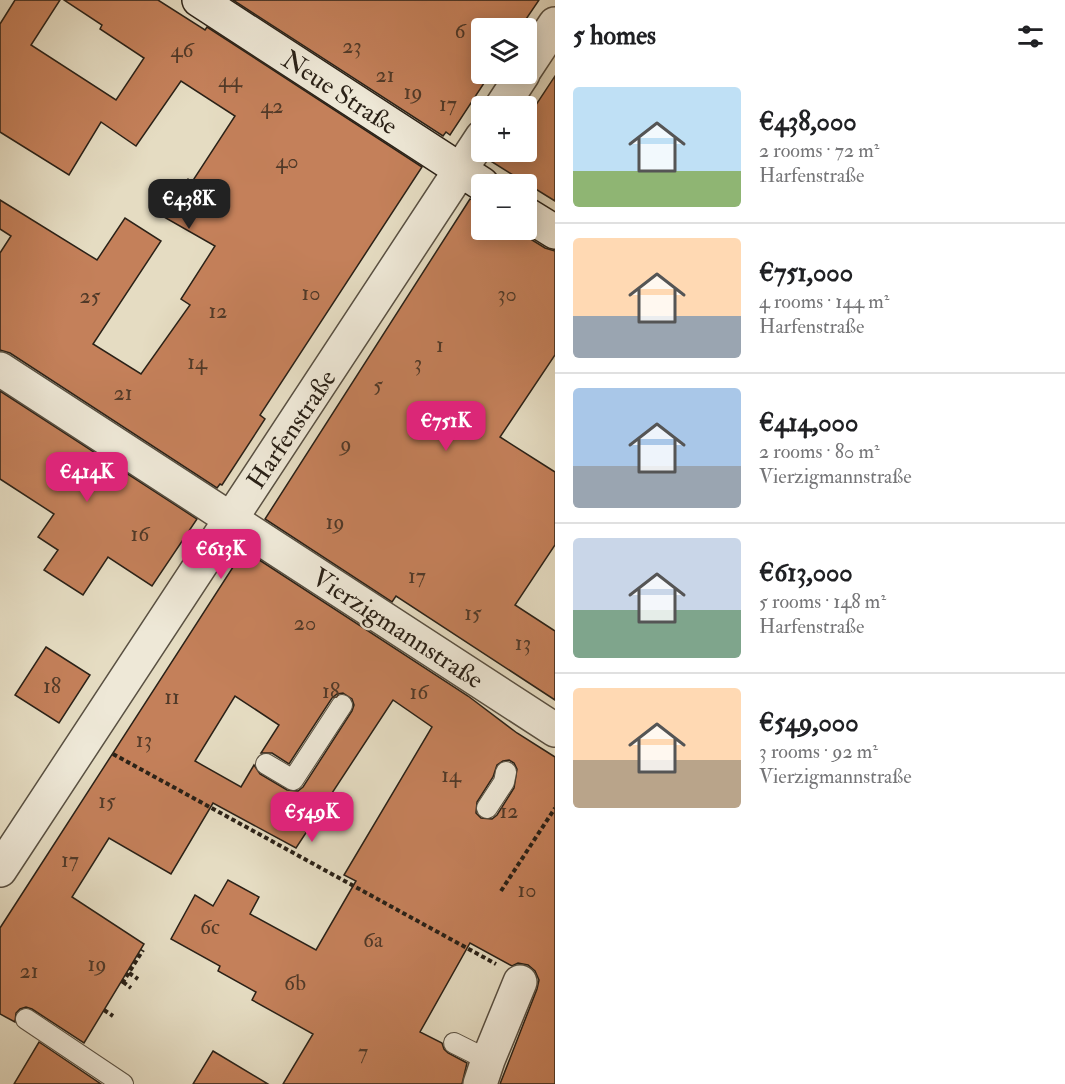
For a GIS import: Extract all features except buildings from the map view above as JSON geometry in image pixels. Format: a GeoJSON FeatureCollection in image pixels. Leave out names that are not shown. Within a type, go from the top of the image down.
{"type":"FeatureCollection","features":[{"type":"Feature","properties":{"kind":"street","name":"Neue Straße"},"geometry":{"type":"LineString","coordinates":[[199,0],[471,177]]}},
{"type":"Feature","properties":{"kind":"street"},"geometry":{"type":"LineString","coordinates":[[537,51],[555,24]]}},
{"type":"Feature","properties":{"kind":"street","name":"Harfenstraße"},"geometry":{"type":"LineString","coordinates":[[0,870],[231,519],[471,177]]}},
{"type":"Feature","properties":{"kind":"street"},"geometry":{"type":"LineString","coordinates":[[537,221],[555,232]]}},
{"type":"Feature","properties":{"kind":"street","name":"Vierzigmannstraße"},"geometry":{"type":"LineString","coordinates":[[0,369],[555,730]]}},
{"type":"Feature","properties":{"kind":"street"},"geometry":{"type":"LineString","coordinates":[[484,1072],[520,981]]}},
{"type":"Feature","properties":{"kind":"lane"},"geometry":{"type":"LineString","coordinates":[[266,764],[293,780],[342,705]]}},
{"type":"Feature","properties":{"kind":"lane"},"geometry":{"type":"LineString","coordinates":[[487,808],[504,782],[506,772]]}},
{"type":"Feature","properties":{"kind":"lane"},"geometry":{"type":"LineString","coordinates":[[26,1019],[123,1084]]}},
{"type":"Feature","properties":{"kind":"lane"},"geometry":{"type":"LineString","coordinates":[[454,1043],[484,1072]]}},
{"type":"Feature","properties":{"kind":"path"},"geometry":{"type":"LineString","coordinates":[[85,739],[520,977],[520,981]]}},
{"type":"Feature","properties":{"kind":"path"},"geometry":{"type":"LineString","coordinates":[[501,891],[555,808]]}},
{"type":"Feature","properties":{"kind":"path"},"geometry":{"type":"LineString","coordinates":[[131,988],[122,982],[143,950]]}},
{"type":"Feature","properties":{"kind":"path"},"geometry":{"type":"LineString","coordinates":[[129,973],[138,979]]}},
{"type":"Feature","properties":{"kind":"path"},"geometry":{"type":"LineString","coordinates":[[104,1010],[113,1016]]}}]}
